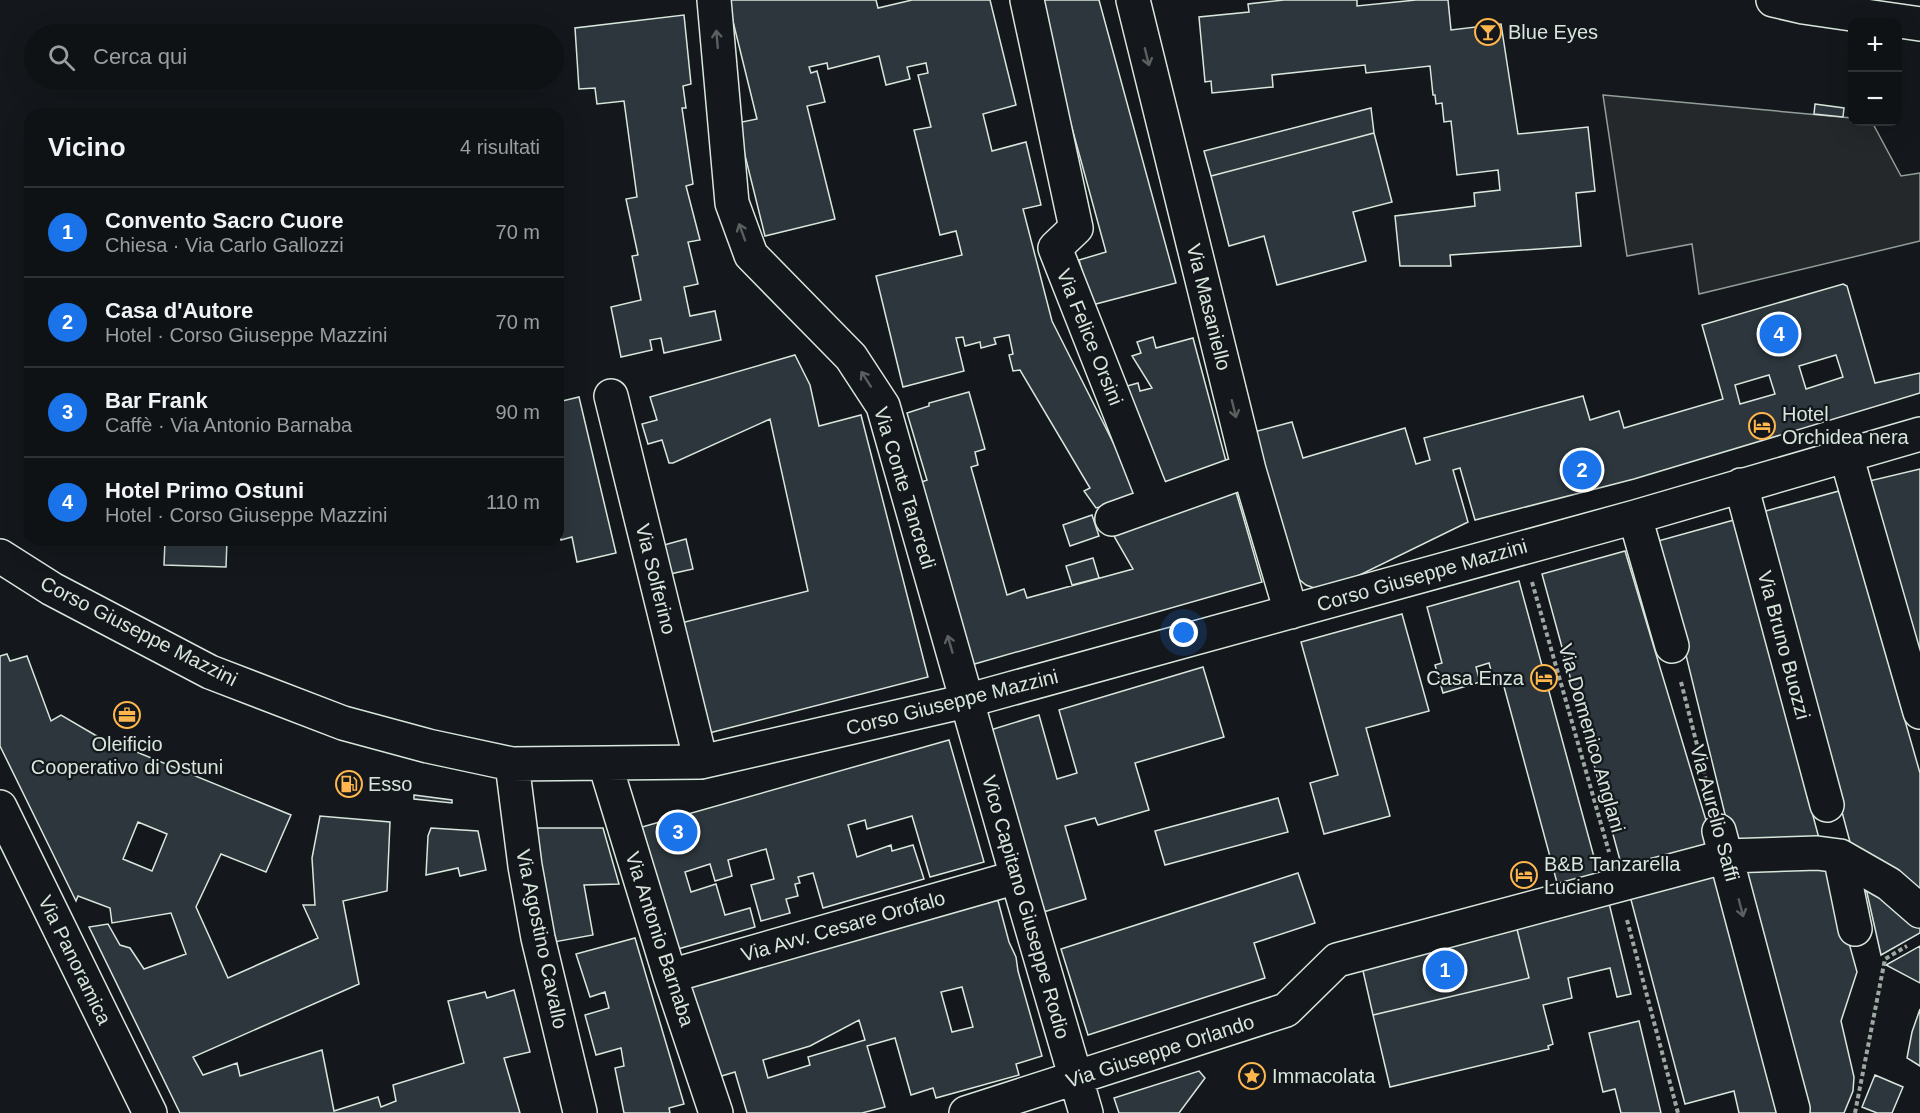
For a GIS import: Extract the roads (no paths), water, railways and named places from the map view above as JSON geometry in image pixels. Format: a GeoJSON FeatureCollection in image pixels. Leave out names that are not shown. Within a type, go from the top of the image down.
{"type":"FeatureCollection","features":[{"type":"Feature","properties":{"kind":"street","name":"Via Conte Tancredi"},"geometry":{"type":"LineString","coordinates":[[714,0],[732,203],[751,255],[851,357],[883,406],[966,700]]}},
{"type":"Feature","properties":{"kind":"street","name":"Via Felice Orsini"},"geometry":{"type":"LineString","coordinates":[[1027,0],[1076,228],[1055,248],[1155,502]]}},
{"type":"Feature","properties":{"kind":"street","name":"Via Masaniello"},"geometry":{"type":"LineString","coordinates":[[1132,0],[1250,470],[1292,612]]}},
{"type":"Feature","properties":{"kind":"street"},"geometry":{"type":"LineString","coordinates":[[1773,0],[1803,7],[1920,23]]}},
{"type":"Feature","properties":{"kind":"street"},"geometry":{"type":"LineString","coordinates":[[1903,0],[1920,23]]}},
{"type":"Feature","properties":{"kind":"street","name":"Via Solferino"},"geometry":{"type":"LineString","coordinates":[[611,396],[701,762]]}},
{"type":"Feature","properties":{"kind":"street","name":"Corso Giuseppe Mazzini"},"geometry":{"type":"LineString","coordinates":[[0,556],[52,589],[210,672],[343,723],[428,746],[512,764],[701,762],[966,700],[1292,612],[1522,546],[1635,517],[1920,434]]}},
{"type":"Feature","properties":{"kind":"street"},"geometry":{"type":"LineString","coordinates":[[1846,455],[1920,712]]}},
{"type":"Feature","properties":{"kind":"street"},"geometry":{"type":"LineString","coordinates":[[1113,519],[1155,502],[1250,470]]}},
{"type":"Feature","properties":{"kind":"street","name":"Via Bruno Buozzi"},"geometry":{"type":"LineString","coordinates":[[1742,485],[1827,804]]}},
{"type":"Feature","properties":{"kind":"street"},"geometry":{"type":"LineString","coordinates":[[1635,517],[1672,646]]}},
{"type":"Feature","properties":{"kind":"street","name":"Vico Capitano Giuseppe Rodio"},"geometry":{"type":"LineString","coordinates":[[966,700],[1086,1113]]}},
{"type":"Feature","properties":{"kind":"street","name":"Via Agostino Cavallo"},"geometry":{"type":"LineString","coordinates":[[512,764],[525,866],[538,938],[580,1112]]}},
{"type":"Feature","properties":{"kind":"street","name":"Via Antonio Barnaba"},"geometry":{"type":"LineString","coordinates":[[605,764],[670,976],[716,1113]]}},
{"type":"Feature","properties":{"kind":"street","name":"Via Panoramica"},"geometry":{"type":"LineString","coordinates":[[0,807],[150,1113]]}},
{"type":"Feature","properties":{"kind":"street"},"geometry":{"type":"LineString","coordinates":[[1723,844],[1840,856],[1889,884],[1916,926]]}},
{"type":"Feature","properties":{"kind":"street","name":"Via Giuseppe Orlando"},"geometry":{"type":"LineString","coordinates":[[966,1113],[1286,1010],[1337,960],[1618,884],[1723,844]]}},
{"type":"Feature","properties":{"kind":"street","name":"Via Aurelio Saffi"},"geometry":{"type":"LineString","coordinates":[[1723,844],[1793,1109]]}},
{"type":"Feature","properties":{"kind":"street"},"geometry":{"type":"LineString","coordinates":[[1840,856],[1855,929]]}},
{"type":"Feature","properties":{"kind":"street","name":"Via Avv. Cesare Orofalo"},"geometry":{"type":"LineString","coordinates":[[670,976],[1017,877]]}},
{"type":"Feature","properties":{"kind":"place","name":"Blue Eyes"},"geometry":{"type":"Point","coordinates":[1488,32]}},
{"type":"Feature","properties":{"kind":"place","name":"Hotel Primo Ostuni"},"geometry":{"type":"Point","coordinates":[1779,334]}},
{"type":"Feature","properties":{"kind":"place","name":"Hotel Orchidea nera"},"geometry":{"type":"Point","coordinates":[1762,426]}},
{"type":"Feature","properties":{"kind":"place","name":"Casa d'Autore"},"geometry":{"type":"Point","coordinates":[1582,470]}},
{"type":"Feature","properties":{"kind":"place","name":"Casa Enza"},"geometry":{"type":"Point","coordinates":[1544,678]}},
{"type":"Feature","properties":{"kind":"place","name":"Oleificio Cooperativo di Ostuni"},"geometry":{"type":"Point","coordinates":[127,715]}},
{"type":"Feature","properties":{"kind":"place","name":"Esso"},"geometry":{"type":"Point","coordinates":[349,784]}},
{"type":"Feature","properties":{"kind":"place","name":"Bar Frank"},"geometry":{"type":"Point","coordinates":[678,832]}},
{"type":"Feature","properties":{"kind":"place","name":"B&B Tanzarella Luciano"},"geometry":{"type":"Point","coordinates":[1524,875]}},
{"type":"Feature","properties":{"kind":"place","name":"Convento Sacro Cuore"},"geometry":{"type":"Point","coordinates":[1445,970]}},
{"type":"Feature","properties":{"kind":"place","name":"Immacolata"},"geometry":{"type":"Point","coordinates":[1252,1076]}}]}
